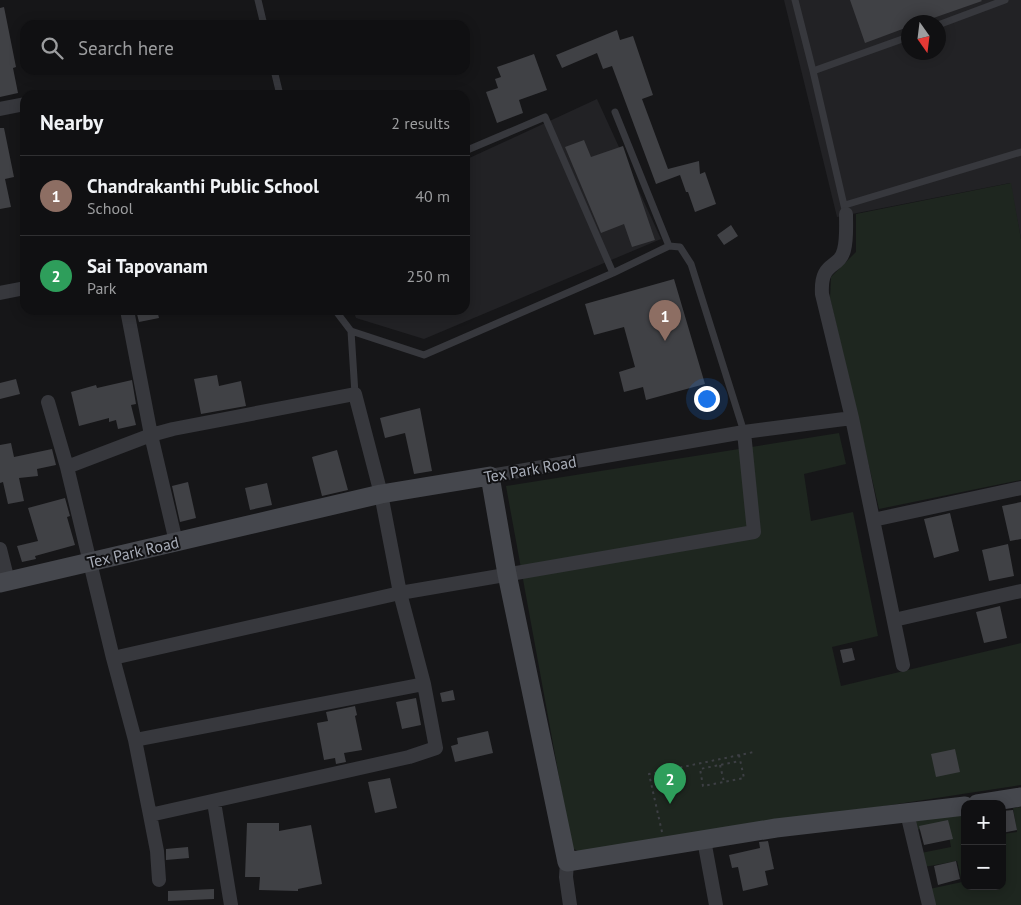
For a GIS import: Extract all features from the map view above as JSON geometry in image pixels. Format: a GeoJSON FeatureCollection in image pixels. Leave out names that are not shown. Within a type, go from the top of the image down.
{"type":"FeatureCollection","features":[{"type":"Feature","properties":{"kind":"street"},"geometry":{"type":"LineString","coordinates":[[0,109],[20,105]]}},
{"type":"Feature","properties":{"kind":"street"},"geometry":{"type":"LineString","coordinates":[[846,210],[844,250],[842,256],[825,271],[822,278],[822,294],[852,418],[903,664]]}},
{"type":"Feature","properties":{"kind":"street"},"geometry":{"type":"LineString","coordinates":[[0,293],[20,289]]}},
{"type":"Feature","properties":{"kind":"street"},"geometry":{"type":"LineString","coordinates":[[128,315],[151,435],[176,542]]}},
{"type":"Feature","properties":{"kind":"street"},"geometry":{"type":"LineString","coordinates":[[67,467],[151,435],[173,429],[355,394],[381,494],[400,594],[424,684],[436,748],[409,758],[150,815]]}},
{"type":"Feature","properties":{"kind":"street"},"geometry":{"type":"LineString","coordinates":[[48,402],[67,467],[113,658],[135,740],[157,851],[159,880]]}},
{"type":"Feature","properties":{"kind":"street","name":"Tex Park Road"},"geometry":{"type":"LineString","coordinates":[[4,582],[381,494],[744,432],[852,418]]}},
{"type":"Feature","properties":{"kind":"street"},"geometry":{"type":"LineString","coordinates":[[113,658],[400,594],[754,532],[744,432]]}},
{"type":"Feature","properties":{"kind":"street"},"geometry":{"type":"LineString","coordinates":[[490,476],[507,574],[567,862],[566,878],[570,905]]}},
{"type":"Feature","properties":{"kind":"street"},"geometry":{"type":"LineString","coordinates":[[873,520],[1021,488]]}},
{"type":"Feature","properties":{"kind":"street"},"geometry":{"type":"LineString","coordinates":[[0,549],[4,582]]}},
{"type":"Feature","properties":{"kind":"street"},"geometry":{"type":"LineString","coordinates":[[894,620],[1021,591]]}},
{"type":"Feature","properties":{"kind":"street"},"geometry":{"type":"LineString","coordinates":[[135,740],[424,684]]}},
{"type":"Feature","properties":{"kind":"street"},"geometry":{"type":"LineString","coordinates":[[1002,800],[1021,797]]}},
{"type":"Feature","properties":{"kind":"street"},"geometry":{"type":"LineString","coordinates":[[214,802],[231,905]]}},
{"type":"Feature","properties":{"kind":"street"},"geometry":{"type":"LineString","coordinates":[[567,862],[776,828],[961,806]]}},
{"type":"Feature","properties":{"kind":"street"},"geometry":{"type":"LineString","coordinates":[[907,813],[929,905]]}},
{"type":"Feature","properties":{"kind":"street"},"geometry":{"type":"LineString","coordinates":[[704,840],[716,905]]}},
{"type":"Feature","properties":{"kind":"lane"},"geometry":{"type":"LineString","coordinates":[[258,0],[263,20]]}},
{"type":"Feature","properties":{"kind":"lane"},"geometry":{"type":"LineString","coordinates":[[794,0],[846,210],[1021,152]]}},
{"type":"Feature","properties":{"kind":"lane"},"geometry":{"type":"LineString","coordinates":[[946,22],[1005,0]]}},
{"type":"Feature","properties":{"kind":"lane"},"geometry":{"type":"LineString","coordinates":[[813,71],[901,40]]}},
{"type":"Feature","properties":{"kind":"lane"},"geometry":{"type":"LineString","coordinates":[[275,75],[279,90]]}},
{"type":"Feature","properties":{"kind":"lane"},"geometry":{"type":"LineString","coordinates":[[615,112],[669,246]]}},
{"type":"Feature","properties":{"kind":"lane"},"geometry":{"type":"LineString","coordinates":[[470,150],[545,117],[613,273]]}},
{"type":"Feature","properties":{"kind":"lane"},"geometry":{"type":"LineString","coordinates":[[351,331],[424,355],[613,273],[669,246],[680,247],[691,264],[744,432]]}},
{"type":"Feature","properties":{"kind":"lane"},"geometry":{"type":"LineString","coordinates":[[339,315],[351,331],[355,394]]}},
{"type":"Feature","properties":{"kind":"path"},"geometry":{"type":"LineString","coordinates":[[664,846],[650,774],[754,752]]}},
{"type":"Feature","properties":{"kind":"path"},"geometry":{"type":"LineString","coordinates":[[739,755],[744,778],[703,786],[700,769],[740,761]]}},
{"type":"Feature","properties":{"kind":"path"},"geometry":{"type":"LineString","coordinates":[[720,765],[724,782]]}},
{"type":"Feature","properties":{"kind":"shaded area"},"geometry":{"type":"Polygon","coordinates":[[[784,0],[1021,0],[1021,239],[1010,183],[837,217],[784,0]]]}},
{"type":"Feature","properties":{"kind":"shaded area"},"geometry":{"type":"Polygon","coordinates":[[[597,99],[661,239],[424,339],[356,318],[355,315],[470,315],[470,158],[597,99]]]}},
{"type":"Feature","properties":{"kind":"shaded area"},"geometry":{"type":"Polygon","coordinates":[[[1011,183],[1021,239],[1021,480],[879,509],[830,298],[831,277],[856,252],[856,214],[1011,183]]]}},
{"type":"Feature","properties":{"kind":"shaded area"},"geometry":{"type":"Polygon","coordinates":[[[839,433],[846,464],[804,474],[811,521],[853,512],[878,636],[832,647],[841,686],[1021,643],[1021,785],[780,822],[586,855],[572,848],[506,486],[839,433]]]}},
{"type":"Feature","properties":{"kind":"shaded area"},"geometry":{"type":"Polygon","coordinates":[[[1021,807],[1021,905],[923,905],[920,891],[961,882],[961,890],[1006,890],[1006,833],[1017,832],[1013,808],[1021,807]]]}},
{"type":"Feature","properties":{"kind":"shaded area"},"geometry":{"type":"Polygon","coordinates":[[[961,813],[961,878],[957,861],[924,867],[921,853],[951,847],[947,825],[916,830],[913,819],[961,813]]]}},
{"type":"Feature","properties":{"kind":"building"},"geometry":{"type":"Polygon","coordinates":[[[850,0],[982,1],[942,15],[901,15],[901,30],[865,43],[850,0]]]}},
{"type":"Feature","properties":{"kind":"building"},"geometry":{"type":"Polygon","coordinates":[[[4,7],[16,67],[13,68],[18,93],[0,97],[0,8],[4,7]]]}},
{"type":"Feature","properties":{"kind":"building"},"geometry":{"type":"Polygon","coordinates":[[[617,30],[620,40],[633,36],[653,95],[642,99],[668,169],[699,161],[700,174],[705,172],[716,204],[695,212],[680,175],[656,184],[612,66],[603,69],[597,53],[562,68],[556,55],[617,30]]]}},
{"type":"Feature","properties":{"kind":"building"},"geometry":{"type":"Polygon","coordinates":[[[534,54],[547,90],[519,100],[523,113],[497,123],[486,92],[498,88],[495,79],[501,77],[497,67],[534,54]]]}},
{"type":"Feature","properties":{"kind":"building"},"geometry":{"type":"Polygon","coordinates":[[[0,128],[4,128],[14,177],[5,179],[11,207],[0,209],[0,128]]]}},
{"type":"Feature","properties":{"kind":"building"},"geometry":{"type":"Polygon","coordinates":[[[584,140],[591,157],[623,146],[655,240],[632,247],[624,224],[601,233],[565,147],[584,140]]]}},
{"type":"Feature","properties":{"kind":"building"},"geometry":{"type":"Polygon","coordinates":[[[731,225],[738,236],[724,245],[717,235],[731,225]]]}},
{"type":"Feature","properties":{"kind":"building"},"geometry":{"type":"Polygon","coordinates":[[[674,279],[705,384],[646,400],[643,387],[624,392],[619,372],[635,367],[624,327],[594,335],[585,304],[674,279]]]}},
{"type":"Feature","properties":{"kind":"building"},"geometry":{"type":"Polygon","coordinates":[[[137,315],[158,315],[159,318],[139,322],[137,315]]]}},
{"type":"Feature","properties":{"kind":"building"},"geometry":{"type":"Polygon","coordinates":[[[217,375],[219,386],[241,381],[246,406],[201,414],[194,379],[217,375]]]}},
{"type":"Feature","properties":{"kind":"building"},"geometry":{"type":"Polygon","coordinates":[[[16,379],[20,394],[0,399],[0,383],[16,379]]]}},
{"type":"Feature","properties":{"kind":"building"},"geometry":{"type":"Polygon","coordinates":[[[132,380],[136,404],[131,405],[136,425],[118,429],[116,420],[109,422],[109,418],[79,426],[71,392],[96,385],[97,388],[132,380]]]}},
{"type":"Feature","properties":{"kind":"building"},"geometry":{"type":"Polygon","coordinates":[[[420,408],[432,471],[414,474],[405,433],[385,438],[380,418],[420,408]]]}},
{"type":"Feature","properties":{"kind":"building"},"geometry":{"type":"Polygon","coordinates":[[[11,443],[14,457],[52,449],[56,465],[37,469],[38,476],[19,478],[24,501],[8,504],[3,482],[0,483],[0,445],[11,443]]]}},
{"type":"Feature","properties":{"kind":"building"},"geometry":{"type":"Polygon","coordinates":[[[337,450],[348,490],[322,496],[312,457],[337,450]]]}},
{"type":"Feature","properties":{"kind":"building"},"geometry":{"type":"Polygon","coordinates":[[[188,482],[196,518],[180,522],[172,486],[188,482]]]}},
{"type":"Feature","properties":{"kind":"building"},"geometry":{"type":"Polygon","coordinates":[[[267,483],[272,505],[250,510],[245,488],[267,483]]]}},
{"type":"Feature","properties":{"kind":"building"},"geometry":{"type":"Polygon","coordinates":[[[65,498],[70,516],[67,517],[75,545],[35,556],[36,559],[22,562],[17,546],[38,541],[28,508],[65,498]]]}},
{"type":"Feature","properties":{"kind":"building"},"geometry":{"type":"Polygon","coordinates":[[[1021,502],[1021,539],[1010,541],[1002,506],[1021,502]]]}},
{"type":"Feature","properties":{"kind":"building"},"geometry":{"type":"Polygon","coordinates":[[[950,513],[959,551],[934,558],[924,519],[950,513]]]}},
{"type":"Feature","properties":{"kind":"building"},"geometry":{"type":"Polygon","coordinates":[[[1008,544],[1014,576],[989,581],[982,550],[1008,544]]]}},
{"type":"Feature","properties":{"kind":"building"},"geometry":{"type":"Polygon","coordinates":[[[1000,606],[1007,638],[984,643],[976,612],[1000,606]]]}},
{"type":"Feature","properties":{"kind":"building"},"geometry":{"type":"Polygon","coordinates":[[[852,648],[855,660],[843,663],[840,650],[852,648]]]}},
{"type":"Feature","properties":{"kind":"building"},"geometry":{"type":"Polygon","coordinates":[[[453,690],[455,700],[442,702],[440,693],[453,690]]]}},
{"type":"Feature","properties":{"kind":"building"},"geometry":{"type":"Polygon","coordinates":[[[416,698],[421,725],[402,729],[396,702],[416,698]]]}},
{"type":"Feature","properties":{"kind":"building"},"geometry":{"type":"Polygon","coordinates":[[[355,706],[357,715],[355,716],[362,750],[344,753],[346,762],[336,764],[335,758],[324,760],[317,723],[328,721],[326,712],[355,706]]]}},
{"type":"Feature","properties":{"kind":"building"},"geometry":{"type":"Polygon","coordinates":[[[488,731],[493,753],[455,762],[451,746],[458,744],[457,738],[488,731]]]}},
{"type":"Feature","properties":{"kind":"building"},"geometry":{"type":"Polygon","coordinates":[[[955,749],[960,772],[936,777],[931,754],[955,749]]]}},
{"type":"Feature","properties":{"kind":"building"},"geometry":{"type":"Polygon","coordinates":[[[390,778],[397,808],[375,813],[368,782],[390,778]]]}},
{"type":"Feature","properties":{"kind":"building"},"geometry":{"type":"Polygon","coordinates":[[[1013,810],[1017,830],[1006,832],[1006,811],[1013,810]]]}},
{"type":"Feature","properties":{"kind":"building"},"geometry":{"type":"Polygon","coordinates":[[[948,820],[953,839],[924,845],[919,826],[948,820]]]}},
{"type":"Feature","properties":{"kind":"building"},"geometry":{"type":"Polygon","coordinates":[[[247,823],[279,823],[279,831],[311,825],[322,884],[298,889],[298,891],[259,890],[260,877],[245,877],[247,823]]]}},
{"type":"Feature","properties":{"kind":"building"},"geometry":{"type":"Polygon","coordinates":[[[768,841],[774,869],[765,871],[768,885],[743,891],[738,867],[732,868],[729,855],[760,848],[759,842],[768,841]]]}},
{"type":"Feature","properties":{"kind":"building"},"geometry":{"type":"Polygon","coordinates":[[[188,847],[189,858],[166,860],[166,849],[188,847]]]}},
{"type":"Feature","properties":{"kind":"building"},"geometry":{"type":"Polygon","coordinates":[[[956,861],[960,879],[938,885],[934,866],[956,861]]]}},
{"type":"Feature","properties":{"kind":"building"},"geometry":{"type":"Polygon","coordinates":[[[214,889],[214,899],[168,901],[168,891],[214,889]]]}},
{"type":"Feature","properties":{"kind":"place","name":"Chandrakanthi Public School"},"geometry":{"type":"Point","coordinates":[665,341]}},
{"type":"Feature","properties":{"kind":"place","name":"Sai Tapovanam"},"geometry":{"type":"Point","coordinates":[670,804]}}]}
